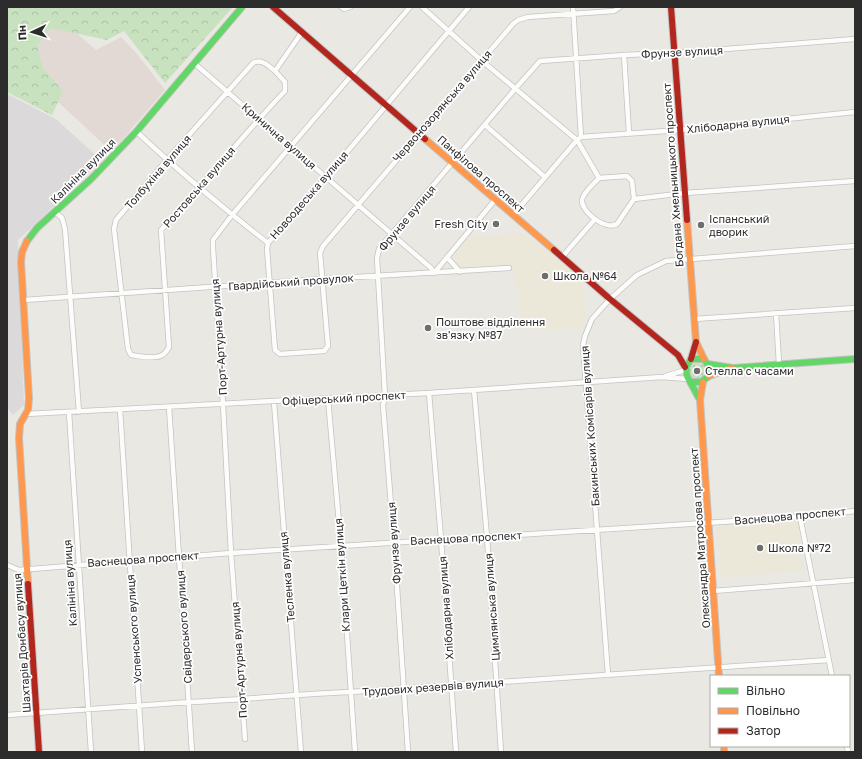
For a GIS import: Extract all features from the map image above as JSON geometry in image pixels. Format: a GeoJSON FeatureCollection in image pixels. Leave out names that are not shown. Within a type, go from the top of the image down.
{"type":"FeatureCollection","features":[{"type":"Feature","properties":{"kind":"main road","name":"Калініна вулиця"},"geometry":{"type":"LineString","coordinates":[[56,213],[88,183],[136,131],[242,7]]}},
{"type":"Feature","properties":{"kind":"main road","name":"Панфілова проспект"},"geometry":{"type":"LineString","coordinates":[[273,7],[610,299],[678,355],[685,368]]}},
{"type":"Feature","properties":{"kind":"main road","name":"Богдана Хмельницького проспект"},"geometry":{"type":"LineString","coordinates":[[671,7],[696,342]]}},
{"type":"Feature","properties":{"kind":"main road","name":"Шахтарів Донбасу вулиця"},"geometry":{"type":"LineString","coordinates":[[39,752],[19,431],[20,424],[28,410],[29,398],[21,262],[24,246],[31,235],[56,213]]}},
{"type":"Feature","properties":{"kind":"main road"},"geometry":{"type":"LineString","coordinates":[[696,342],[692,359],[685,368],[685,375],[700,400]]}},
{"type":"Feature","properties":{"kind":"main road"},"geometry":{"type":"LineString","coordinates":[[696,342],[710,370],[709,376]]}},
{"type":"Feature","properties":{"kind":"main road","name":"Панфілова проспект"},"geometry":{"type":"LineString","coordinates":[[678,355],[692,359]]}},
{"type":"Feature","properties":{"kind":"main road"},"geometry":{"type":"LineString","coordinates":[[692,359],[733,368]]}},
{"type":"Feature","properties":{"kind":"main road"},"geometry":{"type":"LineString","coordinates":[[700,400],[703,382],[709,376],[733,368],[855,359]]}},
{"type":"Feature","properties":{"kind":"main road"},"geometry":{"type":"LineString","coordinates":[[689,381],[703,382]]}},
{"type":"Feature","properties":{"kind":"main road","name":"Олександра Матросова проспект"},"geometry":{"type":"LineString","coordinates":[[700,400],[719,675]]}},
{"type":"Feature","properties":{"kind":"street"},"geometry":{"type":"LineString","coordinates":[[341,7],[344,9],[350,7]]}},
{"type":"Feature","properties":{"kind":"street","name":"Порт-Артурна вулиця"},"geometry":{"type":"LineString","coordinates":[[245,738],[231,553],[213,240],[232,214],[410,7]]}},
{"type":"Feature","properties":{"kind":"street"},"geometry":{"type":"LineString","coordinates":[[422,7],[515,89],[579,138]]}},
{"type":"Feature","properties":{"kind":"street","name":"Новоодеська вулиця"},"geometry":{"type":"LineString","coordinates":[[322,279],[328,346],[324,351],[280,354],[275,350],[267,249],[268,243],[326,178],[469,7]]}},
{"type":"Feature","properties":{"kind":"street"},"geometry":{"type":"LineString","coordinates":[[573,7],[579,138],[599,178]]}},
{"type":"Feature","properties":{"kind":"street","name":"Червонозорянська вулиця"},"geometry":{"type":"LineString","coordinates":[[322,279],[320,253],[323,246],[513,24],[518,20],[528,17],[614,11],[620,7]]}},
{"type":"Feature","properties":{"kind":"street"},"geometry":{"type":"LineString","coordinates":[[274,71],[302,32]]}},
{"type":"Feature","properties":{"kind":"street","name":"Фрунзе вулиця"},"geometry":{"type":"LineString","coordinates":[[408,752],[383,405],[385,396],[377,258],[378,252],[540,61],[674,53],[855,39]]}},
{"type":"Feature","properties":{"kind":"street"},"geometry":{"type":"LineString","coordinates":[[624,55],[629,133]]}},
{"type":"Feature","properties":{"kind":"street","name":"Толбухіна вулиця"},"geometry":{"type":"LineString","coordinates":[[147,357],[132,355],[128,349],[120,294],[114,229],[115,223],[166,161],[227,91],[255,62],[262,62],[274,71]]}},
{"type":"Feature","properties":{"kind":"street","name":"Кринична вулиця"},"geometry":{"type":"LineString","coordinates":[[194,63],[357,205],[393,234],[431,268],[434,273]]}},
{"type":"Feature","properties":{"kind":"street","name":"Ростовська вулиця"},"geometry":{"type":"LineString","coordinates":[[147,357],[160,357],[169,347],[162,230],[285,90],[285,82],[274,71]]}},
{"type":"Feature","properties":{"kind":"street","name":"Хлібодарна вулиця"},"geometry":{"type":"LineString","coordinates":[[579,138],[680,130],[855,112]]}},
{"type":"Feature","properties":{"kind":"street"},"geometry":{"type":"LineString","coordinates":[[485,125],[545,177]]}},
{"type":"Feature","properties":{"kind":"street"},"geometry":{"type":"LineString","coordinates":[[136,131],[166,161],[268,243]]}},
{"type":"Feature","properties":{"kind":"street"},"geometry":{"type":"LineString","coordinates":[[513,215],[579,138]]}},
{"type":"Feature","properties":{"kind":"street"},"geometry":{"type":"LineString","coordinates":[[628,177],[632,181],[634,199],[615,226],[607,226],[595,219],[584,208],[582,200],[584,194],[599,178],[628,177]]}},
{"type":"Feature","properties":{"kind":"street"},"geometry":{"type":"LineString","coordinates":[[634,199],[685,193],[855,181]]}},
{"type":"Feature","properties":{"kind":"street"},"geometry":{"type":"LineString","coordinates":[[434,273],[496,200]]}},
{"type":"Feature","properties":{"kind":"street","name":"Калініна вулиця"},"geometry":{"type":"LineString","coordinates":[[56,213],[59,214],[64,222],[79,412]]}},
{"type":"Feature","properties":{"kind":"street"},"geometry":{"type":"LineString","coordinates":[[562,257],[595,219]]}},
{"type":"Feature","properties":{"kind":"street","name":"Бакинських Комісарів вулиця"},"geometry":{"type":"LineString","coordinates":[[608,675],[584,345],[585,336],[592,319],[610,299],[637,275],[666,261],[855,246]]}},
{"type":"Feature","properties":{"kind":"street"},"geometry":{"type":"LineString","coordinates":[[447,257],[460,272]]}},
{"type":"Feature","properties":{"kind":"street","name":"Гвардійський провулок"},"geometry":{"type":"LineString","coordinates":[[24,300],[215,288],[322,279],[509,268]]}},
{"type":"Feature","properties":{"kind":"street"},"geometry":{"type":"LineString","coordinates":[[694,319],[855,308]]}},
{"type":"Feature","properties":{"kind":"street"},"geometry":{"type":"LineString","coordinates":[[776,313],[780,364]]}},
{"type":"Feature","properties":{"kind":"street"},"geometry":{"type":"LineString","coordinates":[[662,377],[685,368]]}},
{"type":"Feature","properties":{"kind":"street"},"geometry":{"type":"LineString","coordinates":[[662,377],[689,381]]}},
{"type":"Feature","properties":{"kind":"street","name":"Офіцерський проспект"},"geometry":{"type":"LineString","coordinates":[[26,414],[385,396],[662,377]]}},
{"type":"Feature","properties":{"kind":"street","name":"Цимлянська вулиця"},"geometry":{"type":"LineString","coordinates":[[474,390],[487,537],[501,752]]}},
{"type":"Feature","properties":{"kind":"street","name":"Хлібодарна вулиця"},"geometry":{"type":"LineString","coordinates":[[430,393],[456,752]]}},
{"type":"Feature","properties":{"kind":"street","name":"Клари Цеткін вулиця"},"geometry":{"type":"LineString","coordinates":[[328,399],[341,545],[354,752]]}},
{"type":"Feature","properties":{"kind":"street","name":"Тесленка вулиця"},"geometry":{"type":"LineString","coordinates":[[274,402],[301,752]]}},
{"type":"Feature","properties":{"kind":"street","name":"Свідерського вулиця"},"geometry":{"type":"LineString","coordinates":[[169,407],[190,702],[192,752]]}},
{"type":"Feature","properties":{"kind":"street","name":"Успенського вулиця"},"geometry":{"type":"LineString","coordinates":[[120,409],[142,752]]}},
{"type":"Feature","properties":{"kind":"street","name":"Калініна вулиця"},"geometry":{"type":"LineString","coordinates":[[69,412],[91,752]]}},
{"type":"Feature","properties":{"kind":"street","name":"Васнецова проспект"},"geometry":{"type":"LineString","coordinates":[[7,565],[19,570],[27,568],[129,560],[341,545],[800,517],[855,511]]}},
{"type":"Feature","properties":{"kind":"street"},"geometry":{"type":"LineString","coordinates":[[800,517],[832,675]]}},
{"type":"Feature","properties":{"kind":"street"},"geometry":{"type":"LineString","coordinates":[[713,592],[855,580]]}},
{"type":"Feature","properties":{"kind":"street","name":"Трудових резервів вулиця"},"geometry":{"type":"LineString","coordinates":[[7,715],[296,694],[350,692],[829,660]]}},
{"type":"Feature","properties":{"kind":"shaded area"},"geometry":{"type":"Polygon","coordinates":[[[59,18],[96,50],[121,37],[137,54],[165,90],[114,149],[110,150],[18,65],[59,18]]]}},
{"type":"Feature","properties":{"kind":"shaded area"},"geometry":{"type":"Polygon","coordinates":[[[7,94],[56,119],[102,161],[18,240],[24,405],[13,415],[7,408],[7,94]]]}},
{"type":"Feature","properties":{"kind":"shaded area","name":"Школа №64"},"geometry":{"type":"Polygon","coordinates":[[[524,233],[583,282],[586,327],[522,331],[518,287],[514,287],[513,265],[455,270],[454,251],[467,237],[524,233]]]}},
{"type":"Feature","properties":{"kind":"shaded area","name":"Школа №72"},"geometry":{"type":"Polygon","coordinates":[[[799,519],[803,570],[721,578],[716,526],[799,519]]]}},
{"type":"Feature","properties":{"kind":"green space"},"geometry":{"type":"Polygon","coordinates":[[[7,7],[233,7],[165,83],[124,31],[107,40],[51,28],[37,46],[43,68],[63,91],[52,115],[7,92],[7,7]]]}},
{"type":"Feature","properties":{"kind":"green space"},"geometry":{"type":"Polygon","coordinates":[[[697,362],[703,365],[706,371],[703,377],[697,380],[691,377],[688,371],[691,365],[697,362]]]}},
{"type":"Feature","properties":{"kind":"traffic: fast"},"geometry":{"type":"LineString","coordinates":[[27,241],[37,228],[91,179],[136,132],[242,7]]}},
{"type":"Feature","properties":{"kind":"traffic: fast"},"geometry":{"type":"LineString","coordinates":[[691,382],[701,382],[709,376],[709,367],[704,359],[691,359],[686,367],[687,376],[700,400]]}},
{"type":"Feature","properties":{"kind":"traffic: fast"},"geometry":{"type":"LineString","coordinates":[[708,364],[733,368],[855,359]]}},
{"type":"Feature","properties":{"kind":"traffic: slow"},"geometry":{"type":"LineString","coordinates":[[425,139],[554,250]]}},
{"type":"Feature","properties":{"kind":"traffic: slow"},"geometry":{"type":"LineString","coordinates":[[687,220],[696,342],[704,359]]}},
{"type":"Feature","properties":{"kind":"traffic: slow"},"geometry":{"type":"LineString","coordinates":[[27,241],[22,252],[21,262],[29,398],[28,410],[20,424],[19,438],[28,584]]}},
{"type":"Feature","properties":{"kind":"traffic: slow"},"geometry":{"type":"LineString","coordinates":[[709,376],[732,368]]}},
{"type":"Feature","properties":{"kind":"traffic: slow"},"geometry":{"type":"LineString","coordinates":[[703,382],[700,400],[719,675]]}},
{"type":"Feature","properties":{"kind":"traffic: slow"},"geometry":{"type":"LineString","coordinates":[[724,747],[724,752]]}},
{"type":"Feature","properties":{"kind":"traffic: jam"},"geometry":{"type":"LineString","coordinates":[[273,7],[425,139]]}},
{"type":"Feature","properties":{"kind":"traffic: jam"},"geometry":{"type":"LineString","coordinates":[[671,7],[687,220]]}},
{"type":"Feature","properties":{"kind":"traffic: jam"},"geometry":{"type":"LineString","coordinates":[[554,250],[610,299],[678,355],[685,367]]}},
{"type":"Feature","properties":{"kind":"traffic: jam"},"geometry":{"type":"LineString","coordinates":[[691,359],[696,342]]}},
{"type":"Feature","properties":{"kind":"traffic: jam"},"geometry":{"type":"LineString","coordinates":[[28,584],[39,752]]}},
{"type":"Feature","properties":{"kind":"place","name":"Fresh City"},"geometry":{"type":"Point","coordinates":[496,224]}},
{"type":"Feature","properties":{"kind":"place","name":"Іспанський дворик"},"geometry":{"type":"Point","coordinates":[701,225]}},
{"type":"Feature","properties":{"kind":"place","name":"Школа №64"},"geometry":{"type":"Point","coordinates":[545,276]}},
{"type":"Feature","properties":{"kind":"place","name":"Поштове відділення зв'язку №87"},"geometry":{"type":"Point","coordinates":[428,328]}},
{"type":"Feature","properties":{"kind":"place","name":"Стелла с часами"},"geometry":{"type":"Point","coordinates":[697,371]}},
{"type":"Feature","properties":{"kind":"place","name":"Школа №72"},"geometry":{"type":"Point","coordinates":[760,548]}}]}
